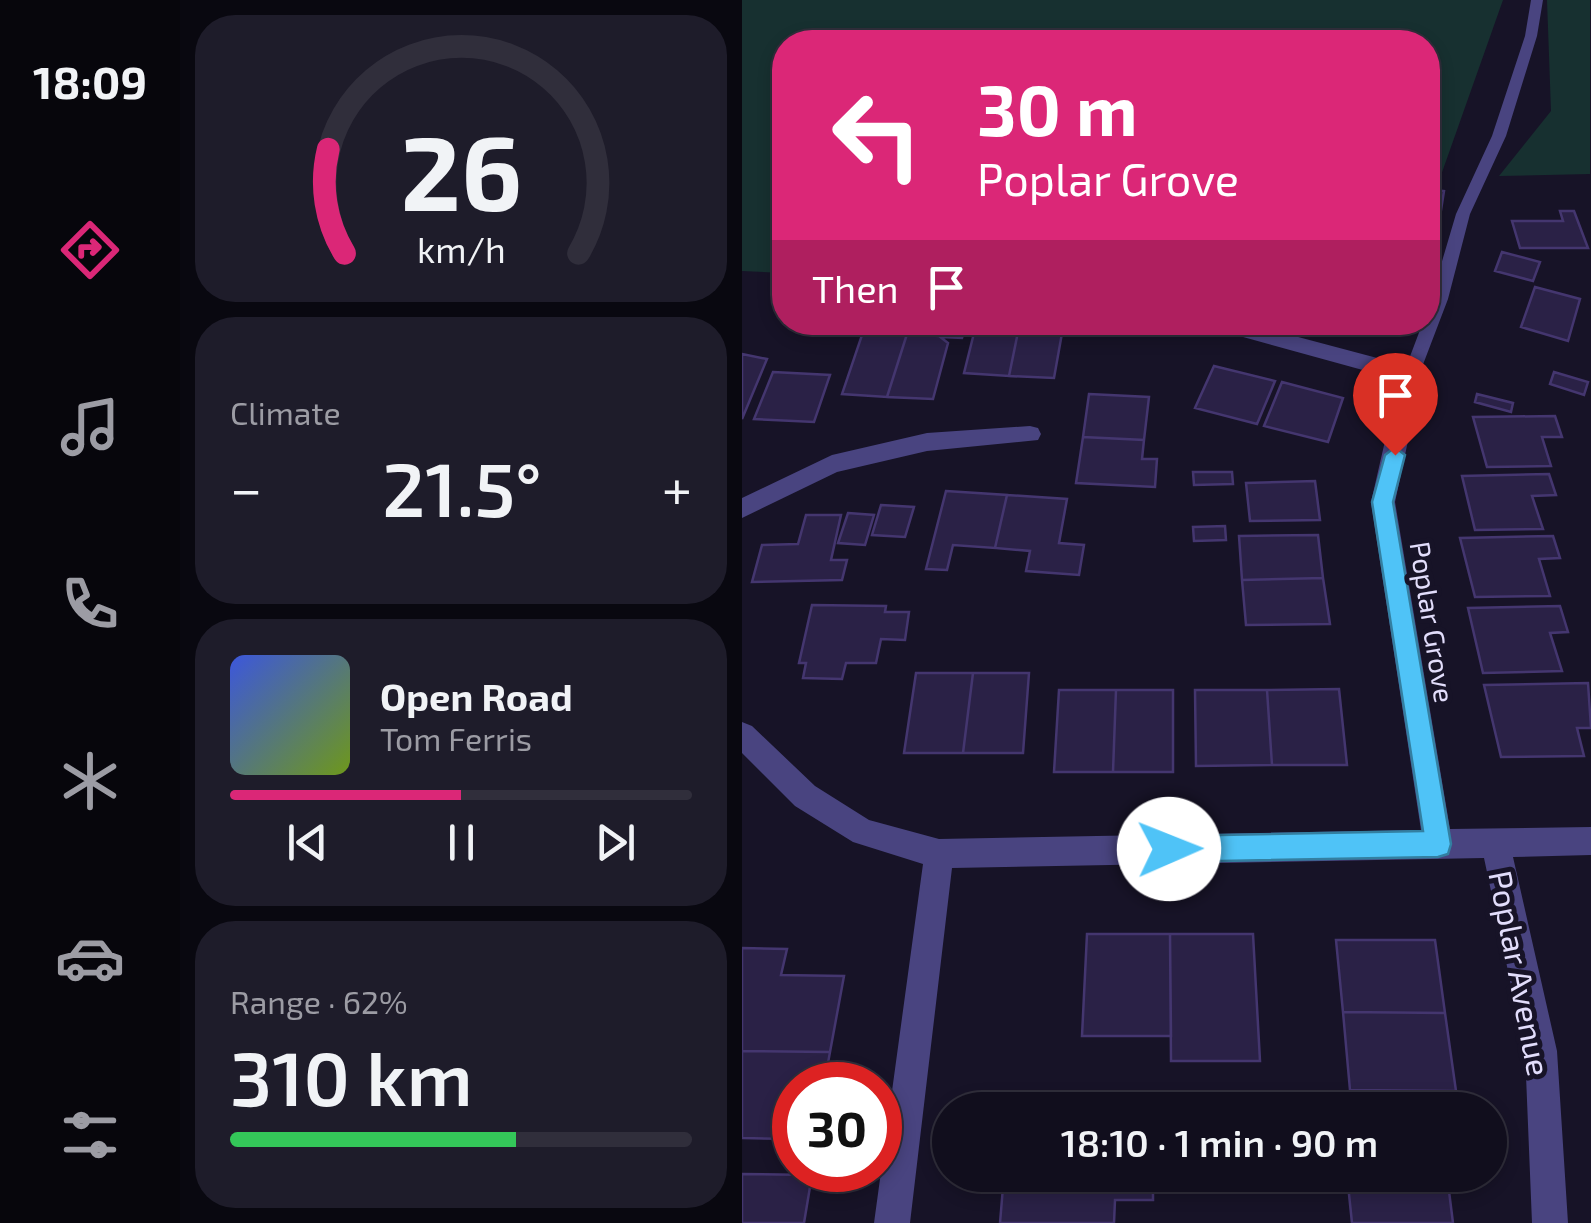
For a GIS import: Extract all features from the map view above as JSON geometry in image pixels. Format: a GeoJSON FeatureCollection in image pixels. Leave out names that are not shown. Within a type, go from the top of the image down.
{"type":"FeatureCollection","features":[{"type":"Feature","properties":{"kind":"street"},"geometry":{"type":"LineString","coordinates":[[1261,335],[1411,376]]}},
{"type":"Feature","properties":{"kind":"street","name":"Poplar Grove"},"geometry":{"type":"LineString","coordinates":[[1411,376],[1383,502],[1438,844]]}},
{"type":"Feature","properties":{"kind":"street"},"geometry":{"type":"LineString","coordinates":[[742,509],[832,464],[926,442],[1030,434]]}},
{"type":"Feature","properties":{"kind":"street"},"geometry":{"type":"LineString","coordinates":[[742,734],[805,796],[863,832],[938,854],[1590,841]]}},
{"type":"Feature","properties":{"kind":"street","name":"Poplar Avenue"},"geometry":{"type":"LineString","coordinates":[[1496,844],[1541,1051],[1550,1223]]}},
{"type":"Feature","properties":{"kind":"street"},"geometry":{"type":"LineString","coordinates":[[892,1223],[938,854]]}},
{"type":"Feature","properties":{"kind":"lane"},"geometry":{"type":"LineString","coordinates":[[1440,298],[1463,214],[1499,136],[1537,0]]}},
{"type":"Feature","properties":{"kind":"lane"},"geometry":{"type":"LineString","coordinates":[[1411,376],[1426,335]]}},
{"type":"Feature","properties":{"kind":"green space"},"geometry":{"type":"Polygon","coordinates":[[[742,0],[1503,0],[1440,178],[1440,30],[772,30],[772,272],[742,271],[742,0]]]}},
{"type":"Feature","properties":{"kind":"green space"},"geometry":{"type":"Polygon","coordinates":[[[1547,0],[1590,0],[1590,174],[1499,176],[1551,111],[1547,0]]]}},
{"type":"Feature","properties":{"kind":"building"},"geometry":{"type":"Polygon","coordinates":[[[1560,211],[1574,211],[1588,248],[1520,248],[1512,221],[1563,221],[1560,211]]]}},
{"type":"Feature","properties":{"kind":"building"},"geometry":{"type":"Polygon","coordinates":[[[1502,252],[1540,262],[1533,281],[1495,271],[1502,252]]]}},
{"type":"Feature","properties":{"kind":"building"},"geometry":{"type":"Polygon","coordinates":[[[1535,287],[1580,299],[1568,341],[1521,327],[1535,287]]]}},
{"type":"Feature","properties":{"kind":"building"},"geometry":{"type":"Polygon","coordinates":[[[862,335],[907,335],[887,397],[842,394],[862,335]]]}},
{"type":"Feature","properties":{"kind":"building"},"geometry":{"type":"Polygon","coordinates":[[[907,335],[939,336],[948,343],[933,399],[887,397],[907,335]]]}},
{"type":"Feature","properties":{"kind":"building"},"geometry":{"type":"Polygon","coordinates":[[[974,335],[1017,335],[1009,376],[964,373],[974,335]]]}},
{"type":"Feature","properties":{"kind":"building"},"geometry":{"type":"Polygon","coordinates":[[[1017,335],[1062,335],[1054,378],[1009,376],[1017,335]]]}},
{"type":"Feature","properties":{"kind":"building"},"geometry":{"type":"Polygon","coordinates":[[[742,354],[767,359],[742,419],[742,354]]]}},
{"type":"Feature","properties":{"kind":"building"},"geometry":{"type":"Polygon","coordinates":[[[1214,366],[1275,381],[1257,424],[1195,408],[1214,366]]]}},
{"type":"Feature","properties":{"kind":"building"},"geometry":{"type":"Polygon","coordinates":[[[773,372],[830,375],[814,422],[754,419],[773,372]]]}},
{"type":"Feature","properties":{"kind":"building"},"geometry":{"type":"Polygon","coordinates":[[[1554,372],[1588,382],[1584,395],[1550,384],[1554,372]]]}},
{"type":"Feature","properties":{"kind":"building"},"geometry":{"type":"Polygon","coordinates":[[[1282,382],[1343,398],[1328,442],[1264,426],[1282,382]]]}},
{"type":"Feature","properties":{"kind":"building"},"geometry":{"type":"Polygon","coordinates":[[[1089,394],[1149,397],[1144,440],[1083,437],[1089,394]]]}},
{"type":"Feature","properties":{"kind":"building"},"geometry":{"type":"Polygon","coordinates":[[[1477,394],[1513,403],[1511,412],[1475,402],[1477,394]]]}},
{"type":"Feature","properties":{"kind":"building"},"geometry":{"type":"Polygon","coordinates":[[[1555,416],[1562,437],[1542,437],[1551,466],[1487,467],[1473,417],[1555,416]]]}},
{"type":"Feature","properties":{"kind":"building"},"geometry":{"type":"Polygon","coordinates":[[[1083,437],[1144,440],[1142,459],[1157,459],[1155,487],[1076,483],[1083,437]]]}},
{"type":"Feature","properties":{"kind":"building"},"geometry":{"type":"Polygon","coordinates":[[[1193,472],[1232,472],[1233,484],[1194,485],[1193,472]]]}},
{"type":"Feature","properties":{"kind":"building"},"geometry":{"type":"Polygon","coordinates":[[[1549,474],[1556,495],[1532,496],[1543,529],[1475,530],[1462,476],[1549,474]]]}},
{"type":"Feature","properties":{"kind":"building"},"geometry":{"type":"Polygon","coordinates":[[[1315,481],[1320,520],[1250,521],[1246,483],[1315,481]]]}},
{"type":"Feature","properties":{"kind":"building"},"geometry":{"type":"Polygon","coordinates":[[[946,491],[1007,495],[995,548],[953,545],[947,570],[926,569],[946,491]]]}},
{"type":"Feature","properties":{"kind":"building"},"geometry":{"type":"Polygon","coordinates":[[[1007,495],[1067,499],[1059,543],[1084,545],[1079,575],[1026,571],[1030,551],[995,548],[1007,495]]]}},
{"type":"Feature","properties":{"kind":"building"},"geometry":{"type":"Polygon","coordinates":[[[881,505],[914,507],[905,537],[872,535],[881,505]]]}},
{"type":"Feature","properties":{"kind":"building"},"geometry":{"type":"Polygon","coordinates":[[[848,513],[874,515],[865,545],[838,543],[848,513]]]}},
{"type":"Feature","properties":{"kind":"building"},"geometry":{"type":"Polygon","coordinates":[[[806,515],[841,515],[831,560],[847,560],[842,580],[752,582],[762,545],[798,544],[806,515]]]}},
{"type":"Feature","properties":{"kind":"building"},"geometry":{"type":"Polygon","coordinates":[[[1225,526],[1226,540],[1194,541],[1193,527],[1225,526]]]}},
{"type":"Feature","properties":{"kind":"building"},"geometry":{"type":"Polygon","coordinates":[[[1318,535],[1323,578],[1242,580],[1239,536],[1318,535]]]}},
{"type":"Feature","properties":{"kind":"building"},"geometry":{"type":"Polygon","coordinates":[[[1553,536],[1560,558],[1539,559],[1550,596],[1475,597],[1460,538],[1553,536]]]}},
{"type":"Feature","properties":{"kind":"building"},"geometry":{"type":"Polygon","coordinates":[[[1323,578],[1330,624],[1246,625],[1242,580],[1323,578]]]}},
{"type":"Feature","properties":{"kind":"building"},"geometry":{"type":"Polygon","coordinates":[[[812,605],[886,606],[885,612],[909,612],[905,640],[881,639],[876,663],[846,663],[842,679],[803,678],[806,663],[799,663],[812,605]]]}},
{"type":"Feature","properties":{"kind":"building"},"geometry":{"type":"Polygon","coordinates":[[[1560,606],[1568,632],[1550,633],[1562,671],[1483,673],[1468,608],[1560,606]]]}},
{"type":"Feature","properties":{"kind":"building"},"geometry":{"type":"Polygon","coordinates":[[[916,673],[973,673],[963,753],[904,753],[916,673]]]}},
{"type":"Feature","properties":{"kind":"building"},"geometry":{"type":"Polygon","coordinates":[[[973,673],[1029,673],[1023,753],[963,753],[973,673]]]}},
{"type":"Feature","properties":{"kind":"building"},"geometry":{"type":"Polygon","coordinates":[[[1588,683],[1591,728],[1577,728],[1584,756],[1501,757],[1484,685],[1588,683]]]}},
{"type":"Feature","properties":{"kind":"building"},"geometry":{"type":"Polygon","coordinates":[[[1339,689],[1347,765],[1272,765],[1267,690],[1339,689]]]}},
{"type":"Feature","properties":{"kind":"building"},"geometry":{"type":"Polygon","coordinates":[[[1059,690],[1116,690],[1113,772],[1054,772],[1059,690]]]}},
{"type":"Feature","properties":{"kind":"building"},"geometry":{"type":"Polygon","coordinates":[[[1116,690],[1173,690],[1173,772],[1113,772],[1116,690]]]}},
{"type":"Feature","properties":{"kind":"building"},"geometry":{"type":"Polygon","coordinates":[[[1195,690],[1267,690],[1272,765],[1196,766],[1195,690]]]}},
{"type":"Feature","properties":{"kind":"building"},"geometry":{"type":"Polygon","coordinates":[[[1087,934],[1170,934],[1171,1036],[1082,1036],[1087,934]]]}},
{"type":"Feature","properties":{"kind":"building"},"geometry":{"type":"Polygon","coordinates":[[[1170,934],[1253,934],[1260,1061],[1171,1061],[1170,934]]]}},
{"type":"Feature","properties":{"kind":"building"},"geometry":{"type":"Polygon","coordinates":[[[1336,940],[1435,940],[1445,1013],[1343,1012],[1336,940]]]}},
{"type":"Feature","properties":{"kind":"building"},"geometry":{"type":"Polygon","coordinates":[[[742,948],[787,949],[781,975],[844,976],[830,1052],[742,1051],[742,948]]]}},
{"type":"Feature","properties":{"kind":"building"},"geometry":{"type":"Polygon","coordinates":[[[1343,1012],[1445,1013],[1456,1091],[1350,1090],[1343,1012]]]}},
{"type":"Feature","properties":{"kind":"building"},"geometry":{"type":"Polygon","coordinates":[[[742,1051],[830,1052],[828,1062],[772,1062],[772,1139],[742,1138],[742,1051]]]}},
{"type":"Feature","properties":{"kind":"building"},"geometry":{"type":"Polygon","coordinates":[[[742,1174],[772,1174],[772,1192],[809,1192],[804,1223],[742,1223],[742,1174]]]}},
{"type":"Feature","properties":{"kind":"building"},"geometry":{"type":"Polygon","coordinates":[[[1003,1192],[1153,1192],[1153,1200],[1115,1200],[1114,1223],[1000,1223],[1003,1192]]]}},
{"type":"Feature","properties":{"kind":"building"},"geometry":{"type":"Polygon","coordinates":[[[1349,1192],[1449,1192],[1453,1223],[1352,1223],[1349,1192]]]}},
{"type":"Feature","properties":{"kind":"route"},"geometry":{"type":"LineString","coordinates":[[1169,849],[1438,844],[1383,502],[1395,455]]}}]}
